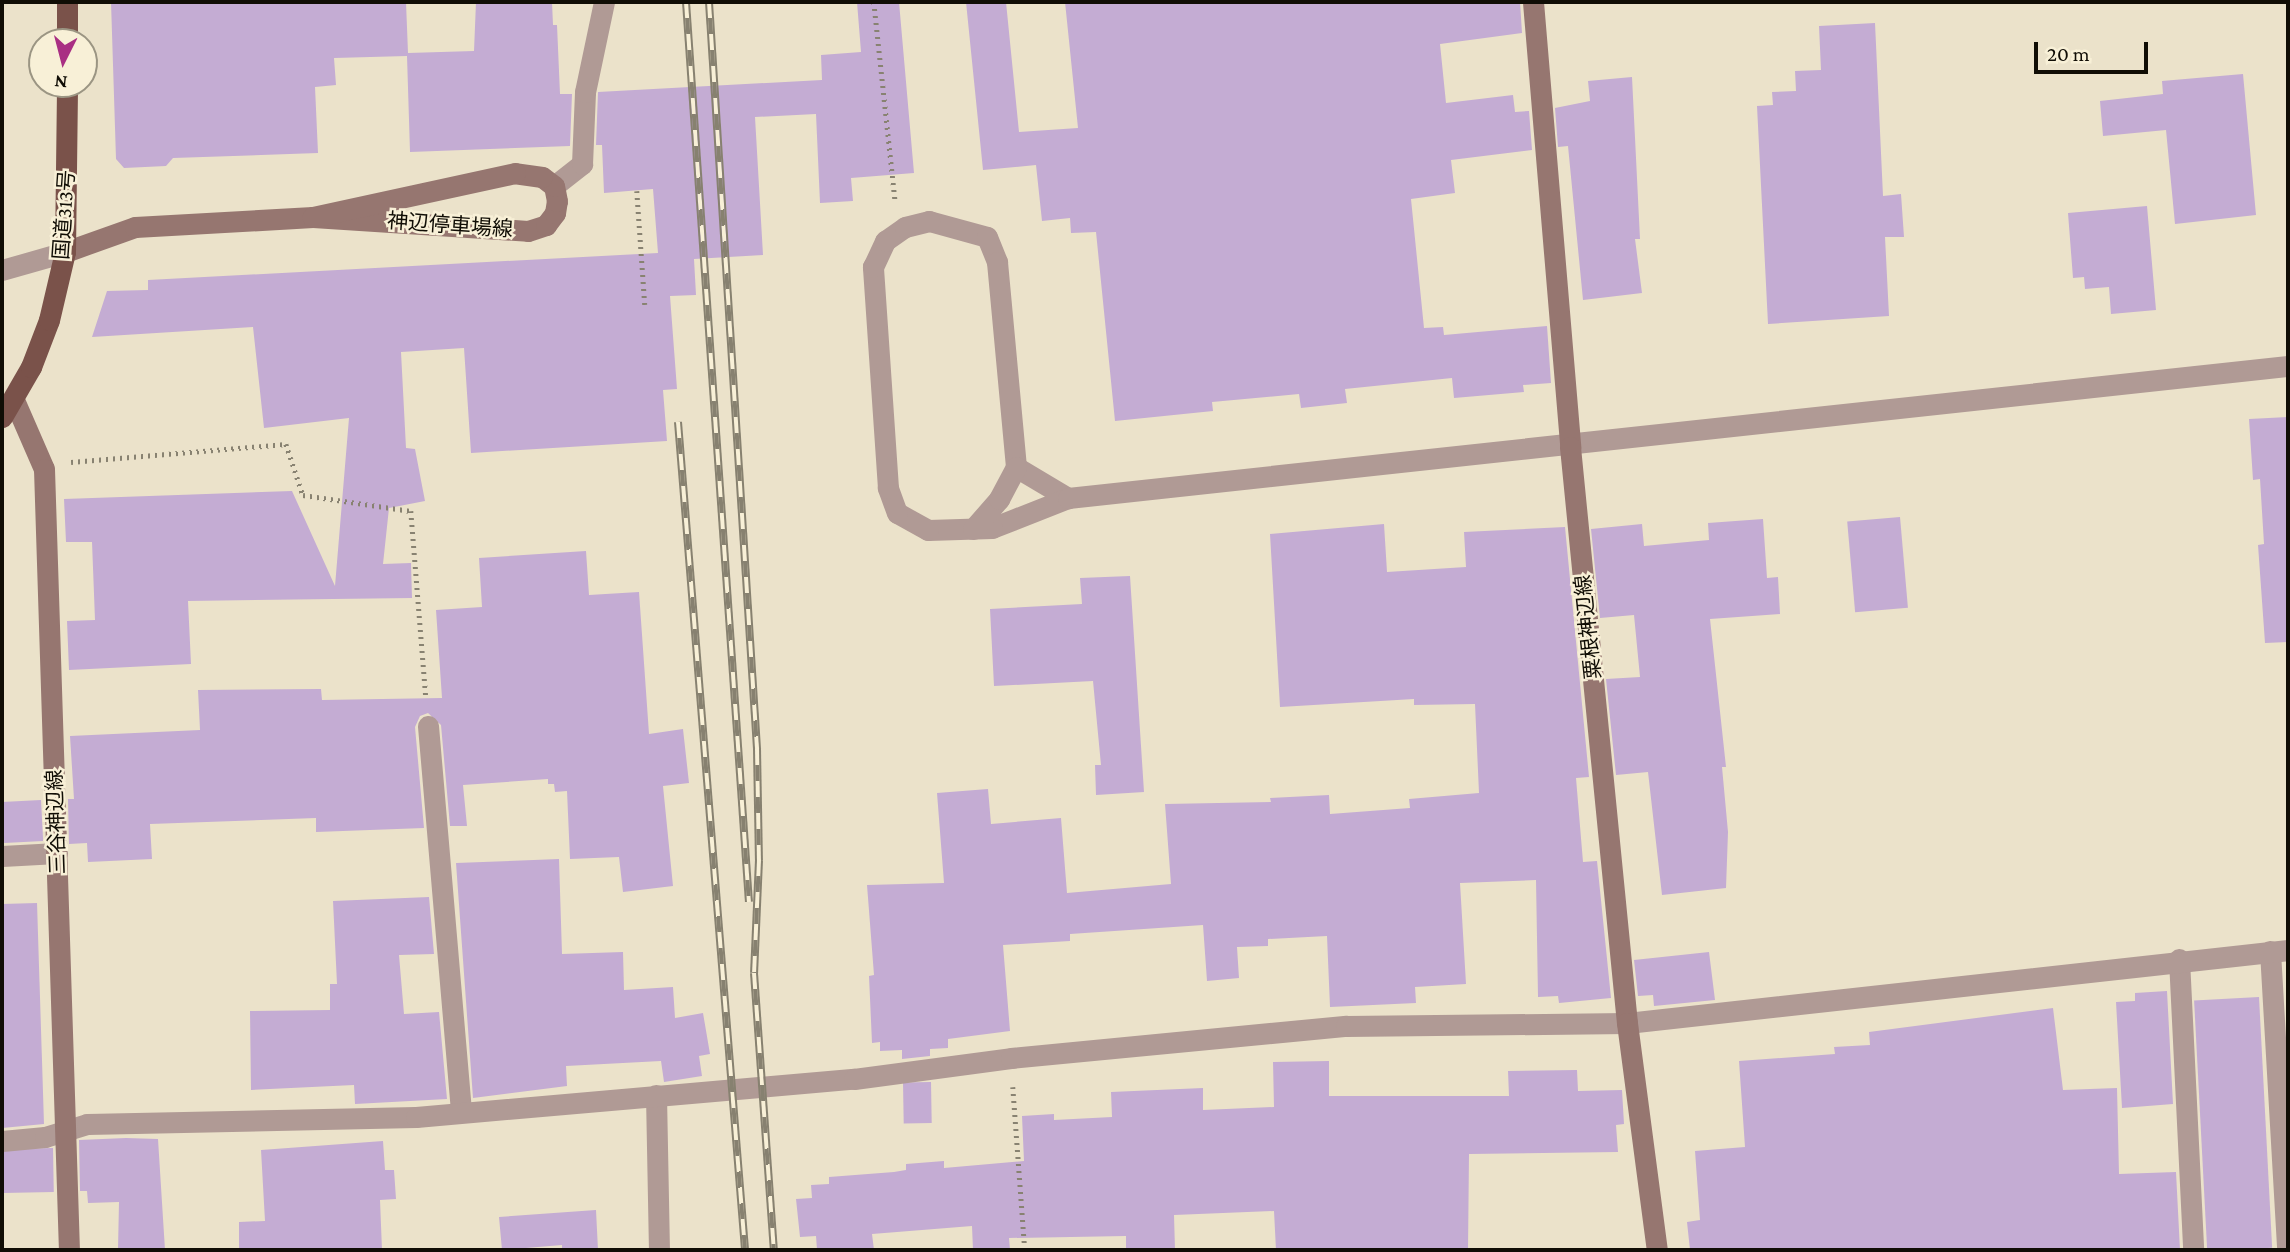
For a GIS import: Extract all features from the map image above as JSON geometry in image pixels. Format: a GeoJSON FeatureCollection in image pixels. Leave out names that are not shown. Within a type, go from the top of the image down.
{"type":"FeatureCollection","features":[{"type":"Feature","properties":{"kind":"highway"},"geometry":{"type":"LineString","coordinates":[[67,2],[67,28]]}},
{"type":"Feature","properties":{"kind":"highway","name":"国道313号"},"geometry":{"type":"LineString","coordinates":[[8,409],[49,320],[65,253],[67,98]]}},
{"type":"Feature","properties":{"kind":"main road","name":"粟根神辺線"},"geometry":{"type":"LineString","coordinates":[[1534,2],[1570,447],[1627,1023],[1657,1250]]}},
{"type":"Feature","properties":{"kind":"main road","name":"神辺停車場線"},"geometry":{"type":"LineString","coordinates":[[65,253],[135,227],[313,218],[528,231],[546,225],[555,213],[554,186],[542,177],[516,173],[313,218]]}},
{"type":"Feature","properties":{"kind":"main road","name":"三谷神辺線"},"geometry":{"type":"LineString","coordinates":[[8,409],[44,469],[68,1250]]}},
{"type":"Feature","properties":{"kind":"street"},"geometry":{"type":"LineString","coordinates":[[554,186],[582,164],[584,92],[604,2]]}},
{"type":"Feature","properties":{"kind":"street"},"geometry":{"type":"LineString","coordinates":[[973,529],[999,499],[1016,467],[997,262],[987,237],[929,221],[898,232],[885,241],[873,267],[871,290],[888,488],[897,513],[928,530],[973,529],[992,528],[1068,498],[1570,447],[2288,366]]}},
{"type":"Feature","properties":{"kind":"street"},"geometry":{"type":"LineString","coordinates":[[2,270],[65,253]]}},
{"type":"Feature","properties":{"kind":"street"},"geometry":{"type":"LineString","coordinates":[[1016,467],[1068,498]]}},
{"type":"Feature","properties":{"kind":"street"},"geometry":{"type":"LineString","coordinates":[[428,726],[461,1112]]}},
{"type":"Feature","properties":{"kind":"street"},"geometry":{"type":"LineString","coordinates":[[2,856],[57,853]]}},
{"type":"Feature","properties":{"kind":"street"},"geometry":{"type":"LineString","coordinates":[[2,1141],[45,1137],[64,1129],[88,1124],[461,1112],[656,1096],[854,1079],[1011,1058],[1346,1026],[1627,1023],[1778,1009],[2179,959],[2279,951],[2287,1250]]}},
{"type":"Feature","properties":{"kind":"street"},"geometry":{"type":"LineString","coordinates":[[2179,959],[2193,1250]]}},
{"type":"Feature","properties":{"kind":"street"},"geometry":{"type":"LineString","coordinates":[[656,1096],[659,1250]]}},
{"type":"Feature","properties":{"kind":"path"},"geometry":{"type":"LineString","coordinates":[[874,2],[898,232]]}},
{"type":"Feature","properties":{"kind":"path"},"geometry":{"type":"LineString","coordinates":[[637,191],[645,305]]}},
{"type":"Feature","properties":{"kind":"path"},"geometry":{"type":"LineString","coordinates":[[63,463],[286,444],[303,495],[411,511],[428,726]]}},
{"type":"Feature","properties":{"kind":"path"},"geometry":{"type":"LineString","coordinates":[[1011,1058],[1025,1250]]}},
{"type":"Feature","properties":{"kind":"building"},"geometry":{"type":"Polygon","coordinates":[[[111,2],[406,2],[408,53],[474,51],[476,2],[552,2],[553,25],[557,25],[560,94],[572,94],[570,146],[410,152],[407,56],[334,58],[336,85],[315,87],[318,153],[173,158],[166,166],[124,168],[116,159],[111,2]]]}},
{"type":"Feature","properties":{"kind":"building"},"geometry":{"type":"Polygon","coordinates":[[[857,2],[899,2],[914,173],[851,178],[853,201],[820,203],[816,114],[755,117],[763,255],[694,259],[696,295],[670,296],[677,389],[663,390],[667,441],[471,453],[464,348],[401,352],[406,448],[415,449],[425,501],[389,508],[383,564],[411,563],[412,598],[188,601],[191,664],[69,670],[67,621],[95,620],[92,542],[66,542],[64,499],[292,491],[335,586],[349,418],[264,428],[253,327],[92,337],[107,291],[148,290],[148,280],[658,253],[653,189],[604,193],[602,145],[596,145],[598,92],[822,80],[821,55],[861,52],[857,2]]]}},
{"type":"Feature","properties":{"kind":"building"},"geometry":{"type":"Polygon","coordinates":[[[966,2],[1006,2],[1019,132],[1078,128],[1065,2],[1520,2],[1522,33],[1440,44],[1446,103],[1513,95],[1515,112],[1529,111],[1532,150],[1451,160],[1455,193],[1411,199],[1424,328],[1443,327],[1444,335],[1547,326],[1551,383],[1523,385],[1524,392],[1454,398],[1452,378],[1345,389],[1347,403],[1301,408],[1299,394],[1212,402],[1213,411],[1115,421],[1096,232],[1071,233],[1070,218],[1042,221],[1036,165],[983,170],[966,2]]]}},
{"type":"Feature","properties":{"kind":"building"},"geometry":{"type":"Polygon","coordinates":[[[1875,23],[1883,196],[1901,194],[1904,237],[1885,237],[1889,316],[1768,324],[1757,106],[1773,105],[1772,92],[1796,91],[1795,71],[1821,70],[1819,26],[1875,23]]]}},
{"type":"Feature","properties":{"kind":"building"},"geometry":{"type":"Polygon","coordinates":[[[2243,74],[2256,215],[2175,224],[2166,130],[2103,136],[2100,101],[2163,94],[2162,81],[2243,74]]]}},
{"type":"Feature","properties":{"kind":"building"},"geometry":{"type":"Polygon","coordinates":[[[1632,77],[1640,239],[1635,239],[1642,293],[1583,300],[1568,146],[1558,147],[1555,108],[1590,101],[1588,81],[1632,77]]]}},
{"type":"Feature","properties":{"kind":"building"},"geometry":{"type":"Polygon","coordinates":[[[2147,206],[2156,310],[2111,314],[2109,287],[2085,289],[2084,277],[2073,278],[2068,213],[2147,206]]]}},
{"type":"Feature","properties":{"kind":"building"},"geometry":{"type":"Polygon","coordinates":[[[2288,417],[2288,642],[2265,643],[2258,545],[2264,544],[2260,479],[2253,480],[2249,419],[2288,417]]]}},
{"type":"Feature","properties":{"kind":"building"},"geometry":{"type":"Polygon","coordinates":[[[1900,517],[1908,608],[1855,612],[1847,522],[1900,517]]]}},
{"type":"Feature","properties":{"kind":"building"},"geometry":{"type":"Polygon","coordinates":[[[1763,519],[1767,578],[1778,577],[1780,614],[1710,619],[1726,767],[1722,767],[1728,832],[1726,888],[1662,895],[1648,772],[1616,775],[1606,679],[1640,677],[1634,615],[1600,618],[1591,529],[1642,524],[1644,546],[1709,540],[1708,523],[1763,519]]]}},
{"type":"Feature","properties":{"kind":"building"},"geometry":{"type":"Polygon","coordinates":[[[1384,524],[1387,572],[1466,567],[1464,532],[1565,527],[1589,777],[1576,778],[1583,862],[1597,861],[1611,998],[1559,1003],[1558,996],[1538,997],[1536,880],[1460,883],[1466,984],[1415,987],[1416,1003],[1330,1007],[1327,936],[1268,939],[1268,946],[1237,947],[1239,978],[1207,981],[1203,925],[1070,934],[1070,941],[1003,945],[1010,1031],[948,1039],[948,1048],[930,1049],[930,1056],[902,1059],[902,1050],[880,1051],[880,1042],[872,1043],[869,976],[874,975],[867,885],[944,883],[937,793],[988,789],[991,824],[1061,818],[1067,893],[1171,884],[1165,804],[1271,802],[1270,798],[1329,795],[1330,814],[1410,808],[1409,799],[1479,793],[1475,704],[1414,705],[1414,699],[1280,707],[1270,534],[1384,524]]]}},
{"type":"Feature","properties":{"kind":"building"},"geometry":{"type":"Polygon","coordinates":[[[586,551],[589,595],[639,592],[649,734],[683,729],[689,783],[663,786],[673,886],[623,892],[619,857],[570,859],[567,791],[555,792],[554,784],[548,784],[548,779],[463,785],[467,826],[450,826],[441,725],[428,713],[420,716],[415,727],[424,828],[316,832],[316,818],[150,824],[152,859],[88,862],[87,843],[69,844],[68,799],[74,799],[70,736],[200,730],[198,690],[321,689],[322,700],[442,698],[436,610],[482,607],[479,558],[586,551]]]}},
{"type":"Feature","properties":{"kind":"building"},"geometry":{"type":"Polygon","coordinates":[[[1130,576],[1144,792],[1096,795],[1095,765],[1101,765],[1093,681],[994,686],[990,609],[1082,604],[1080,578],[1130,576]]]}},
{"type":"Feature","properties":{"kind":"building"},"geometry":{"type":"Polygon","coordinates":[[[41,800],[43,841],[4,843],[2,802],[41,800]]]}},
{"type":"Feature","properties":{"kind":"building"},"geometry":{"type":"Polygon","coordinates":[[[559,859],[562,954],[623,952],[624,990],[673,987],[675,1018],[703,1013],[710,1054],[699,1056],[702,1076],[664,1082],[661,1061],[566,1066],[567,1086],[473,1098],[456,863],[559,859]]]}},
{"type":"Feature","properties":{"kind":"building"},"geometry":{"type":"Polygon","coordinates":[[[429,897],[434,954],[399,955],[404,1014],[439,1012],[447,1099],[355,1104],[354,1085],[251,1090],[250,1011],[330,1010],[330,984],[337,984],[333,901],[429,897]]]}},
{"type":"Feature","properties":{"kind":"building"},"geometry":{"type":"Polygon","coordinates":[[[37,903],[44,1124],[2,1128],[2,904],[37,903]]]}},
{"type":"Feature","properties":{"kind":"building"},"geometry":{"type":"Polygon","coordinates":[[[1709,952],[1715,1000],[1654,1006],[1653,995],[1638,996],[1634,960],[1709,952]]]}},
{"type":"Feature","properties":{"kind":"building"},"geometry":{"type":"Polygon","coordinates":[[[2167,991],[2173,1104],[2122,1108],[2116,1002],[2135,1001],[2135,993],[2167,991]]]}},
{"type":"Feature","properties":{"kind":"building"},"geometry":{"type":"Polygon","coordinates":[[[2259,997],[2272,1248],[2207,1250],[2194,1000],[2259,997]]]}},
{"type":"Feature","properties":{"kind":"building"},"geometry":{"type":"Polygon","coordinates":[[[2053,1008],[2063,1090],[2117,1088],[2119,1174],[2176,1172],[2180,1250],[1690,1250],[1687,1222],[1700,1220],[1695,1151],[1745,1147],[1739,1061],[1835,1054],[1834,1047],[1870,1045],[1869,1032],[2053,1008]]]}},
{"type":"Feature","properties":{"kind":"building"},"geometry":{"type":"Polygon","coordinates":[[[1329,1061],[1329,1096],[1509,1096],[1508,1071],[1577,1070],[1578,1091],[1622,1090],[1624,1124],[1616,1125],[1618,1152],[1469,1154],[1468,1250],[1276,1250],[1274,1211],[1174,1215],[1175,1250],[1126,1250],[1126,1236],[1009,1238],[1010,1250],[973,1250],[972,1226],[872,1234],[874,1250],[817,1250],[816,1236],[800,1237],[796,1199],[812,1198],[811,1185],[829,1184],[829,1177],[906,1170],[906,1164],[944,1161],[944,1168],[1024,1161],[1022,1116],[1054,1114],[1054,1120],[1112,1117],[1111,1092],[1203,1088],[1203,1110],[1274,1107],[1273,1062],[1329,1061]]]}},
{"type":"Feature","properties":{"kind":"building"},"geometry":{"type":"Polygon","coordinates":[[[903,1082],[931,1082],[932,1123],[904,1123],[903,1082]]]}},
{"type":"Feature","properties":{"kind":"building"},"geometry":{"type":"Polygon","coordinates":[[[158,1139],[165,1250],[118,1249],[119,1202],[88,1203],[87,1191],[80,1191],[79,1140],[158,1139]]]}},
{"type":"Feature","properties":{"kind":"building"},"geometry":{"type":"Polygon","coordinates":[[[383,1141],[385,1170],[394,1170],[396,1199],[380,1200],[382,1250],[239,1250],[239,1222],[265,1221],[261,1150],[383,1141]]]}},
{"type":"Feature","properties":{"kind":"building"},"geometry":{"type":"Polygon","coordinates":[[[53,1148],[54,1192],[3,1193],[2,1149],[53,1148]]]}},
{"type":"Feature","properties":{"kind":"building"},"geometry":{"type":"Polygon","coordinates":[[[596,1210],[598,1250],[562,1250],[562,1245],[502,1250],[499,1217],[596,1210]]]}},
{"type":"Feature","properties":{"kind":"railway"},"geometry":{"type":"LineString","coordinates":[[686,2],[749,902]]}},
{"type":"Feature","properties":{"kind":"railway"},"geometry":{"type":"LineString","coordinates":[[709,2],[757,749],[759,860],[754,973],[774,1250]]}},
{"type":"Feature","properties":{"kind":"railway"},"geometry":{"type":"LineString","coordinates":[[678,422],[745,1250]]}}]}
